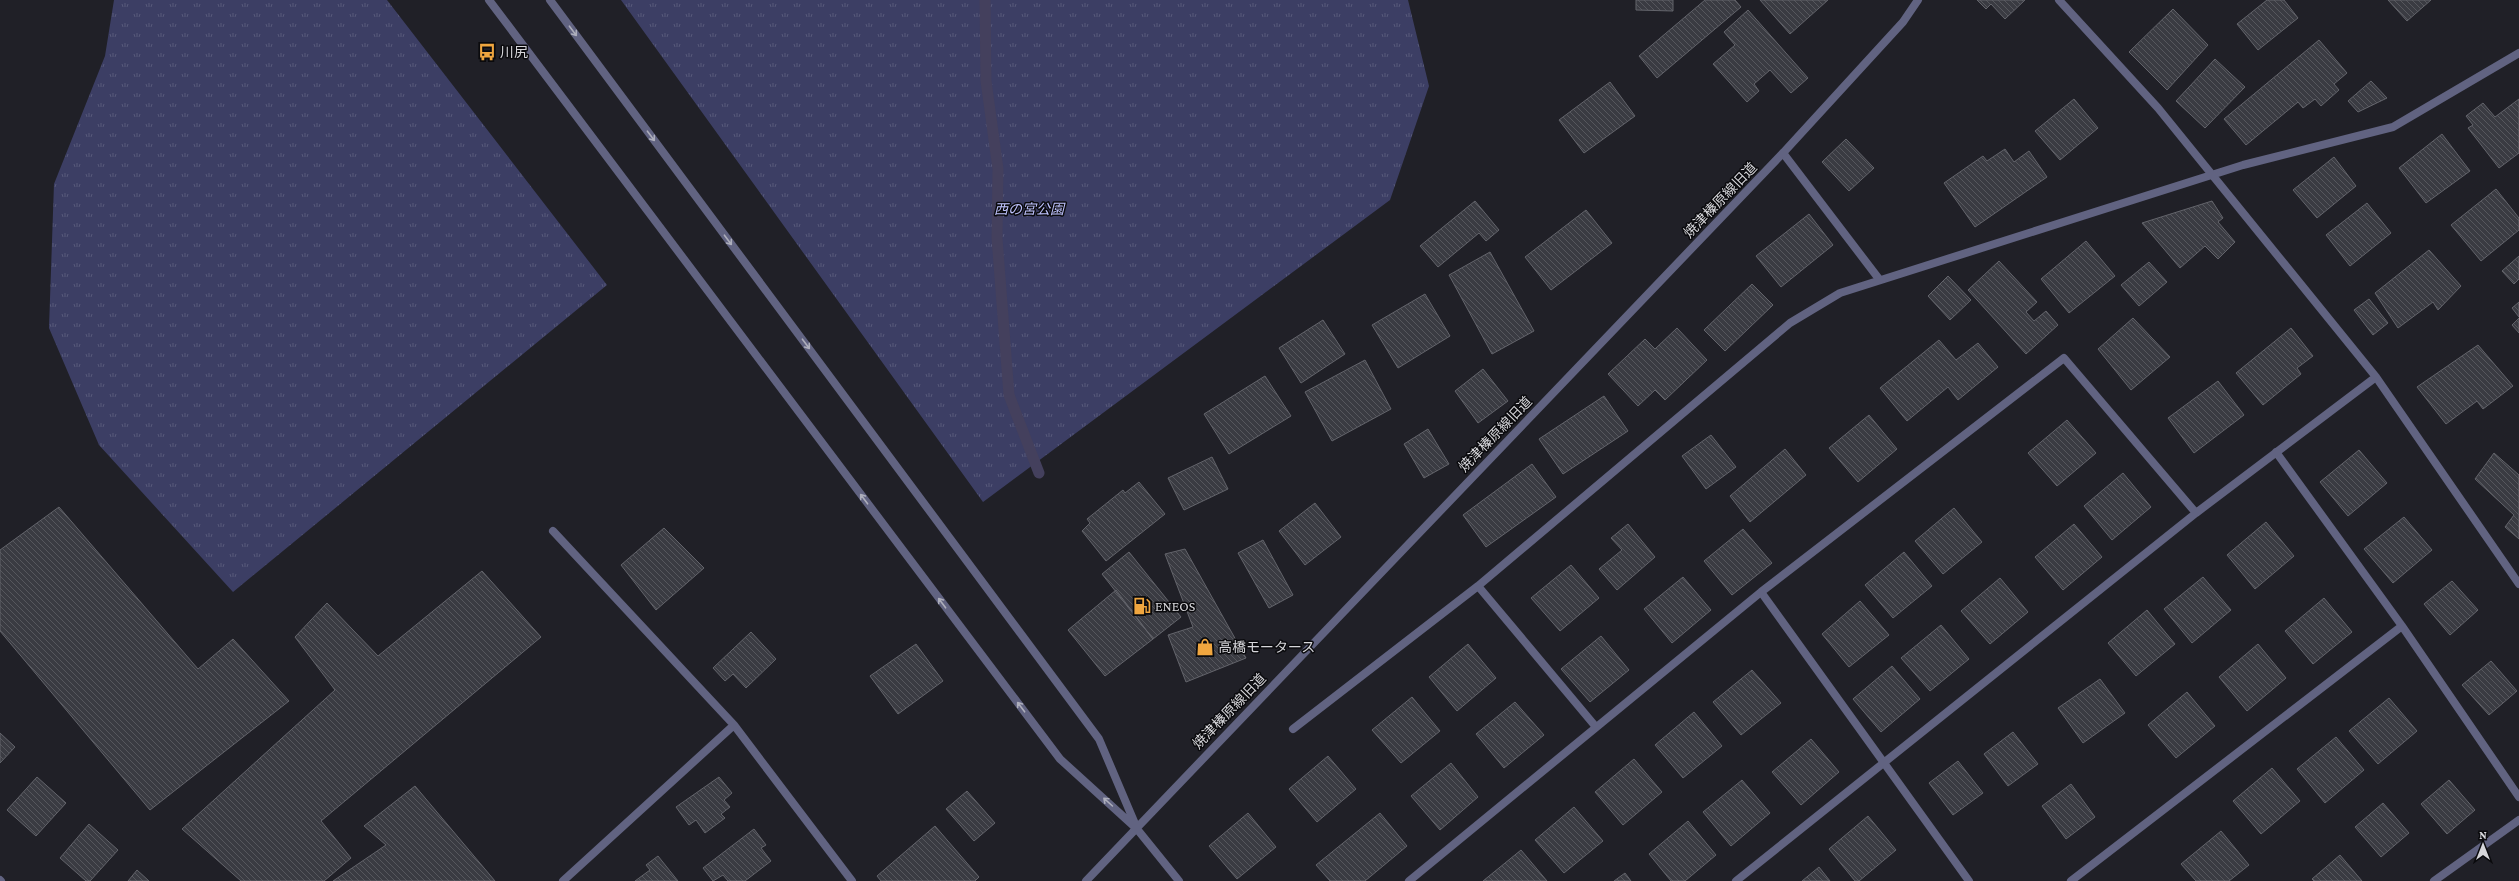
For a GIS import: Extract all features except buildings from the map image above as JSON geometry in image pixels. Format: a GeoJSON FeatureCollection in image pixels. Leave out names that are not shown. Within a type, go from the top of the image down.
{"type":"FeatureCollection","features":[{"type":"Feature","properties":{"kind":"street"},"geometry":{"type":"LineString","coordinates":[[489,0],[1060,759],[1137,828],[1178,881]]}},
{"type":"Feature","properties":{"kind":"street"},"geometry":{"type":"LineString","coordinates":[[550,0],[1099,739],[1137,828]]}},
{"type":"Feature","properties":{"kind":"street","name":"焼津榛原線旧道"},"geometry":{"type":"LineString","coordinates":[[1086,881],[1190,770],[1783,153],[1903,22],[1918,0]]}},
{"type":"Feature","properties":{"kind":"street"},"geometry":{"type":"LineString","coordinates":[[2059,0],[2158,108],[2376,377],[2519,584]]}},
{"type":"Feature","properties":{"kind":"street"},"geometry":{"type":"LineString","coordinates":[[1292,729],[1478,586],[1790,323],[1840,293],[1879,279],[2213,175],[2243,164],[2393,127],[2519,53]]}},
{"type":"Feature","properties":{"kind":"street"},"geometry":{"type":"LineString","coordinates":[[1783,153],[1879,279]]}},
{"type":"Feature","properties":{"kind":"street"},"geometry":{"type":"LineString","coordinates":[[1409,881],[1761,592],[2064,358],[2196,512]]}},
{"type":"Feature","properties":{"kind":"street"},"geometry":{"type":"LineString","coordinates":[[1736,881],[1885,764],[2196,512],[2376,377]]}},
{"type":"Feature","properties":{"kind":"street"},"geometry":{"type":"LineString","coordinates":[[2276,452],[2402,626],[2519,797]]}},
{"type":"Feature","properties":{"kind":"street"},"geometry":{"type":"LineString","coordinates":[[553,531],[734,725],[852,881]]}},
{"type":"Feature","properties":{"kind":"street"},"geometry":{"type":"LineString","coordinates":[[1478,586],[1596,727]]}},
{"type":"Feature","properties":{"kind":"street"},"geometry":{"type":"LineString","coordinates":[[1761,592],[1969,881]]}},
{"type":"Feature","properties":{"kind":"street"},"geometry":{"type":"LineString","coordinates":[[2072,881],[2402,626]]}},
{"type":"Feature","properties":{"kind":"street"},"geometry":{"type":"LineString","coordinates":[[563,881],[734,725]]}},
{"type":"Feature","properties":{"kind":"street"},"geometry":{"type":"LineString","coordinates":[[2434,881],[2519,820]]}},
{"type":"Feature","properties":{"kind":"green space"},"geometry":{"type":"Polygon","coordinates":[[[114,0],[387,0],[607,285],[233,592],[99,445],[49,328],[54,184],[105,56],[114,0]]]}},
{"type":"Feature","properties":{"kind":"green space","name":"西の宮公園"},"geometry":{"type":"Polygon","coordinates":[[[621,0],[1408,0],[1429,86],[1390,200],[983,502],[621,0]]]}},
{"type":"Feature","properties":{"kind":"waterway"},"geometry":{"type":"LineString","coordinates":[[985,0],[986,81],[998,169],[997,238],[1009,395],[1039,473]]}},
{"type":"Feature","properties":{"kind":"place","name":"川尻"},"geometry":{"type":"Point","coordinates":[487,52]}},
{"type":"Feature","properties":{"kind":"place","name":"ENEOS"},"geometry":{"type":"Point","coordinates":[1142,606]}},
{"type":"Feature","properties":{"kind":"place","name":"高橋モータース"},"geometry":{"type":"Point","coordinates":[1205,647]}}]}
